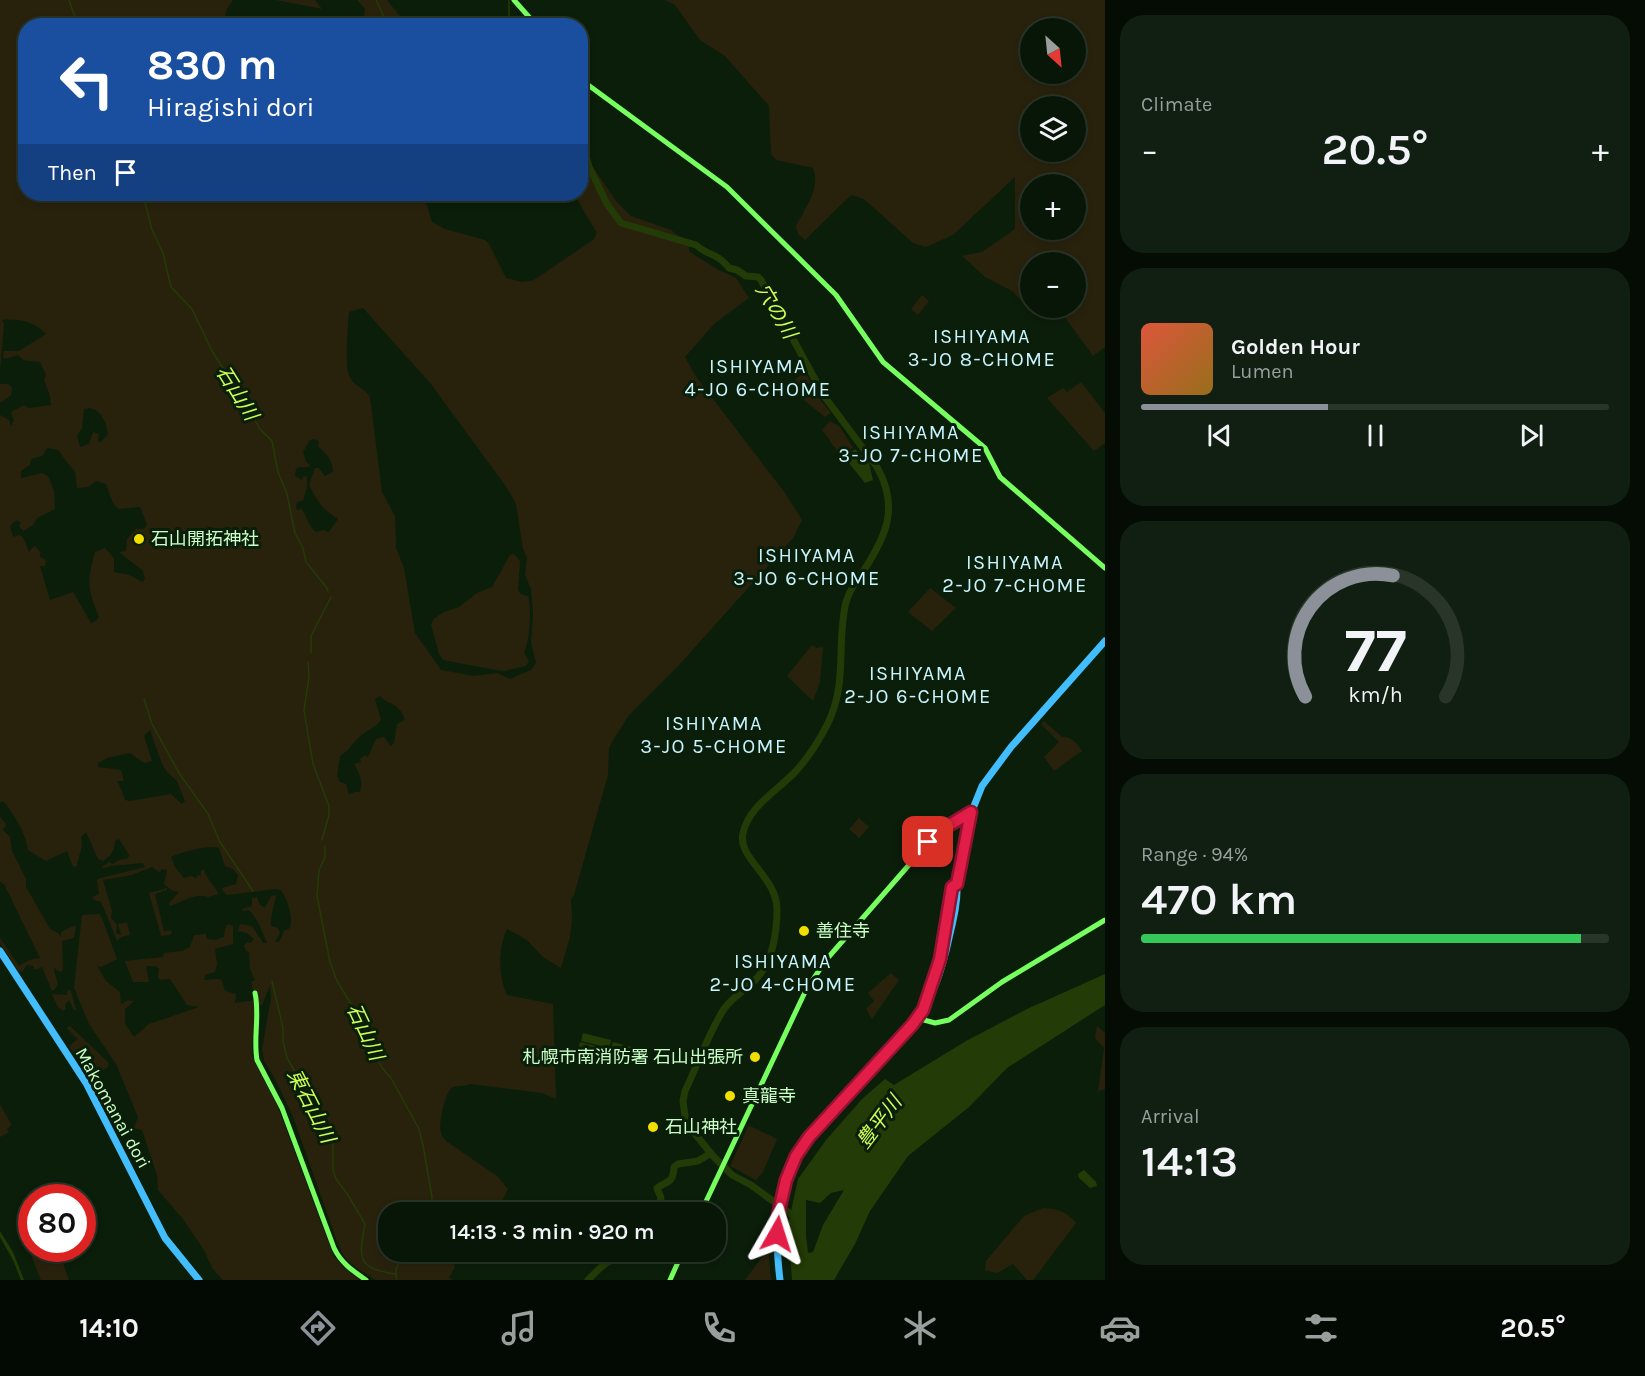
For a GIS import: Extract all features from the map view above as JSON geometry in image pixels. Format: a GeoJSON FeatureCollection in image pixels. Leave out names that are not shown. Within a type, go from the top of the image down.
{"type":"FeatureCollection","features":[{"type":"Feature","properties":{"kind":"highway"},"geometry":{"type":"LineString","coordinates":[[780,1280],[778,1215],[786,1180],[796,1156],[810,1136],[912,1025],[928,998],[933,994],[945,959],[971,812],[982,786],[998,763],[1105,641]]}},
{"type":"Feature","properties":{"kind":"highway","name":"Makomanai dori"},"geometry":{"type":"LineString","coordinates":[[0,951],[86,1083],[165,1238],[199,1280]]}},
{"type":"Feature","properties":{"kind":"street"},"geometry":{"type":"LineString","coordinates":[[514,0],[530,18]]}},
{"type":"Feature","properties":{"kind":"street"},"geometry":{"type":"LineString","coordinates":[[588,85],[727,187],[836,295],[883,362],[985,448],[1000,477],[1105,568]]}},
{"type":"Feature","properties":{"kind":"street"},"geometry":{"type":"LineString","coordinates":[[706,1202],[794,1012],[825,961],[928,842],[971,812]]}},
{"type":"Feature","properties":{"kind":"street"},"geometry":{"type":"LineString","coordinates":[[917,1018],[935,1023],[950,1020],[1002,982],[1105,920]]}},
{"type":"Feature","properties":{"kind":"street"},"geometry":{"type":"LineString","coordinates":[[255,993],[257,1060],[282,1108],[334,1248],[339,1258],[366,1280]]}},
{"type":"Feature","properties":{"kind":"street"},"geometry":{"type":"LineString","coordinates":[[670,1280],[678,1262]]}},
{"type":"Feature","properties":{"kind":"shaded area"},"geometry":{"type":"Polygon","coordinates":[[[0,0],[233,0],[225,18],[18,18],[18,201],[424,201],[432,222],[445,229],[485,240],[506,278],[522,282],[534,280],[593,240],[597,233],[578,201],[588,201],[588,162],[616,201],[631,216],[671,230],[688,243],[690,252],[736,278],[749,298],[715,323],[685,357],[697,378],[785,493],[802,520],[793,538],[680,664],[629,715],[612,742],[609,748],[608,775],[571,899],[570,937],[561,968],[543,957],[527,940],[507,929],[500,962],[507,995],[553,1004],[556,1099],[542,1093],[465,1085],[449,1091],[440,1123],[441,1133],[446,1141],[497,1176],[508,1189],[502,1202],[378,1202],[378,1262],[455,1262],[455,1267],[449,1278],[453,1280],[376,1280],[345,1258],[338,1244],[292,1114],[264,1061],[262,1049],[271,998],[270,985],[262,1005],[258,1006],[251,982],[255,980],[250,969],[249,952],[244,946],[254,939],[247,933],[238,931],[240,924],[252,926],[263,943],[267,943],[253,914],[249,910],[241,909],[252,906],[252,898],[257,897],[260,905],[265,908],[271,896],[277,895],[271,926],[278,928],[280,933],[275,942],[279,942],[284,931],[290,928],[291,923],[289,908],[281,890],[227,895],[222,888],[236,884],[238,875],[233,869],[225,866],[219,848],[203,848],[181,853],[171,857],[175,867],[184,878],[201,876],[201,870],[204,870],[219,894],[194,897],[170,906],[169,903],[179,892],[173,891],[164,884],[167,870],[162,869],[159,872],[152,867],[132,875],[103,880],[112,911],[111,918],[117,925],[116,933],[121,935],[118,924],[127,922],[130,935],[121,937],[117,941],[103,906],[100,901],[92,897],[99,894],[97,879],[145,867],[143,863],[102,867],[109,862],[113,864],[128,858],[129,855],[119,839],[115,841],[109,857],[103,861],[98,859],[86,832],[81,837],[77,866],[73,867],[67,851],[46,861],[28,850],[25,837],[15,818],[3,801],[0,803],[0,415],[9,420],[11,426],[14,421],[11,412],[24,405],[29,408],[51,405],[44,380],[46,375],[40,362],[23,360],[18,355],[5,359],[3,357],[4,351],[19,351],[46,334],[37,326],[26,322],[2,320],[4,324],[0,371],[0,0]],[[363,308],[349,312],[348,373],[352,381],[370,397],[382,492],[395,516],[396,548],[404,568],[415,633],[441,670],[474,676],[497,673],[510,679],[531,670],[536,663],[531,643],[533,614],[531,589],[525,575],[527,558],[523,549],[516,504],[507,488],[431,384],[363,308]],[[84,409],[82,428],[77,436],[80,447],[89,444],[93,432],[99,434],[100,443],[108,434],[105,421],[93,409],[84,409]],[[310,440],[303,452],[309,467],[296,469],[295,476],[302,480],[303,477],[307,477],[307,487],[303,501],[297,502],[296,507],[297,510],[302,509],[316,532],[323,530],[329,532],[338,519],[321,505],[309,485],[315,468],[319,468],[325,476],[333,472],[332,464],[318,446],[319,441],[310,440]],[[47,448],[42,456],[31,459],[30,465],[21,471],[21,478],[42,473],[48,476],[54,491],[55,509],[37,518],[33,525],[23,531],[19,526],[21,522],[16,520],[10,526],[13,537],[19,535],[23,537],[29,552],[34,546],[40,552],[40,557],[46,560],[45,566],[40,566],[50,600],[73,592],[91,623],[99,617],[92,599],[90,585],[95,552],[105,548],[114,558],[114,572],[129,575],[143,582],[145,579],[143,571],[119,552],[126,551],[127,539],[136,529],[144,529],[147,525],[140,507],[118,509],[113,503],[106,484],[96,481],[88,487],[77,488],[75,471],[58,450],[47,448]],[[380,696],[375,699],[381,720],[360,736],[340,756],[337,776],[340,782],[346,784],[349,795],[360,792],[361,788],[358,771],[354,764],[361,762],[360,759],[365,755],[368,757],[376,739],[384,737],[391,746],[394,743],[397,724],[405,719],[396,706],[380,696]],[[150,730],[144,736],[152,761],[144,763],[130,753],[107,758],[98,763],[98,767],[121,770],[124,781],[116,781],[125,800],[171,794],[182,804],[185,801],[177,781],[162,764],[150,730]]]}},
{"type":"Feature","properties":{"kind":"shaded area"},"geometry":{"type":"Polygon","coordinates":[[[276,0],[315,0],[322,9],[276,0]]]}},
{"type":"Feature","properties":{"kind":"shaded area"},"geometry":{"type":"Polygon","coordinates":[[[357,0],[387,0],[401,18],[364,18],[365,9],[357,0]]]}},
{"type":"Feature","properties":{"kind":"shaded area"},"geometry":{"type":"Polygon","coordinates":[[[665,0],[1105,0],[1105,347],[1093,356],[1066,318],[1086,318],[1086,252],[1020,252],[1020,299],[1012,291],[985,277],[962,256],[982,252],[1015,229],[1015,177],[953,235],[926,247],[913,243],[864,199],[851,195],[805,240],[798,234],[796,226],[814,191],[813,168],[776,160],[771,154],[769,106],[725,56],[700,40],[675,5],[665,0]]]}},
{"type":"Feature","properties":{"kind":"shaded area"},"geometry":{"type":"Polygon","coordinates":[[[922,295],[929,301],[918,315],[911,309],[922,295]]]}},
{"type":"Feature","properties":{"kind":"shaded area"},"geometry":{"type":"Polygon","coordinates":[[[805,371],[816,394],[831,413],[825,417],[795,393],[795,380],[805,371]]]}},
{"type":"Feature","properties":{"kind":"shaded area"},"geometry":{"type":"Polygon","coordinates":[[[1081,382],[1105,413],[1105,443],[1094,451],[1047,398],[1063,388],[1067,392],[1081,382]]]}},
{"type":"Feature","properties":{"kind":"shaded area"},"geometry":{"type":"Polygon","coordinates":[[[0,384],[8,384],[12,388],[11,395],[0,403],[0,384]]]}},
{"type":"Feature","properties":{"kind":"shaded area"},"geometry":{"type":"Polygon","coordinates":[[[830,421],[840,427],[853,448],[841,456],[822,430],[830,421]]]}},
{"type":"Feature","properties":{"kind":"shaded area"},"geometry":{"type":"Polygon","coordinates":[[[514,554],[520,561],[518,590],[521,594],[528,596],[529,602],[529,632],[524,652],[529,661],[526,666],[504,671],[443,660],[439,654],[431,624],[434,619],[442,613],[459,607],[477,593],[492,587],[510,555],[514,554]]]}},
{"type":"Feature","properties":{"kind":"shaded area"},"geometry":{"type":"Polygon","coordinates":[[[930,588],[956,608],[932,631],[908,612],[930,588]]]}},
{"type":"Feature","properties":{"kind":"shaded area"},"geometry":{"type":"Polygon","coordinates":[[[812,645],[816,648],[823,647],[820,682],[813,701],[787,676],[812,645]]]}},
{"type":"Feature","properties":{"kind":"shaded area"},"geometry":{"type":"Polygon","coordinates":[[[1044,721],[1062,737],[1074,741],[1082,751],[1054,771],[1044,757],[1059,742],[1041,724],[1044,721]]]}},
{"type":"Feature","properties":{"kind":"shaded area"},"geometry":{"type":"Polygon","coordinates":[[[0,817],[6,824],[3,830],[10,837],[12,851],[26,879],[26,887],[50,929],[61,937],[61,932],[76,925],[74,938],[62,941],[63,970],[60,972],[54,968],[57,986],[52,991],[42,967],[35,970],[33,966],[27,965],[22,972],[18,971],[0,943],[0,938],[19,966],[29,960],[40,958],[4,884],[0,882],[0,817]]]}},
{"type":"Feature","properties":{"kind":"shaded area"},"geometry":{"type":"Polygon","coordinates":[[[859,818],[869,827],[859,838],[849,829],[859,818]]]}},
{"type":"Feature","properties":{"kind":"shaded area"},"geometry":{"type":"Polygon","coordinates":[[[167,888],[155,894],[164,931],[171,930],[172,933],[161,936],[149,893],[167,888]]]}},
{"type":"Feature","properties":{"kind":"shaded area"},"geometry":{"type":"Polygon","coordinates":[[[99,914],[102,918],[117,959],[101,967],[97,966],[106,981],[120,992],[121,1004],[128,1000],[134,1001],[125,1009],[125,1024],[134,1037],[149,1024],[199,1007],[187,1005],[170,979],[160,980],[159,969],[156,966],[146,966],[149,982],[133,982],[125,961],[163,957],[164,953],[182,951],[190,947],[194,935],[206,934],[207,939],[215,940],[224,937],[228,924],[233,926],[233,944],[215,949],[217,964],[215,972],[205,975],[204,980],[220,979],[225,991],[236,994],[235,1003],[255,1000],[253,1058],[277,1105],[333,1255],[343,1267],[360,1280],[223,1280],[212,1268],[204,1250],[182,1218],[158,1190],[157,1175],[142,1130],[134,1128],[138,1117],[116,1064],[89,1024],[74,988],[82,915],[99,914]]]}},
{"type":"Feature","properties":{"kind":"shaded area"},"geometry":{"type":"Polygon","coordinates":[[[891,973],[899,980],[872,1019],[866,1009],[874,1001],[868,993],[891,973]]]}},
{"type":"Feature","properties":{"kind":"shaded area"},"geometry":{"type":"Polygon","coordinates":[[[68,990],[71,991],[76,1010],[69,1000],[63,1011],[58,1007],[52,994],[67,995],[68,990]]]}},
{"type":"Feature","properties":{"kind":"shaded area"},"geometry":{"type":"Polygon","coordinates":[[[70,1026],[109,1063],[108,1067],[92,1076],[86,1063],[94,1058],[89,1051],[81,1056],[79,1052],[73,1053],[69,1046],[78,1039],[66,1028],[70,1026]]]}},
{"type":"Feature","properties":{"kind":"shaded area"},"geometry":{"type":"Polygon","coordinates":[[[1097,1026],[1105,1033],[1105,1089],[1098,1091],[1104,1048],[1095,1038],[1097,1026]]]}},
{"type":"Feature","properties":{"kind":"shaded area"},"geometry":{"type":"Polygon","coordinates":[[[0,1105],[12,1125],[7,1129],[9,1132],[0,1137],[0,1105]]]}},
{"type":"Feature","properties":{"kind":"shaded area"},"geometry":{"type":"Polygon","coordinates":[[[750,1126],[777,1139],[763,1172],[756,1180],[730,1166],[750,1126]]]}},
{"type":"Feature","properties":{"kind":"shaded area"},"geometry":{"type":"Polygon","coordinates":[[[1043,1208],[1061,1211],[1076,1223],[1033,1280],[1027,1280],[1013,1264],[997,1273],[985,1270],[986,1261],[1024,1216],[1043,1208]]]}},
{"type":"Feature","properties":{"kind":"shaded area"},"geometry":{"type":"Polygon","coordinates":[[[768,1249],[771,1280],[745,1280],[768,1249]]]}},
{"type":"Feature","properties":{"kind":"shaded area"},"geometry":{"type":"Polygon","coordinates":[[[34,1262],[63,1262],[69,1280],[41,1280],[34,1262]]]}},
{"type":"Feature","properties":{"kind":"water"},"geometry":{"type":"Polygon","coordinates":[[[855,449],[869,463],[873,480],[865,483],[844,457],[855,449]]]}},
{"type":"Feature","properties":{"kind":"water","name":"豊平川"},"geometry":{"type":"Polygon","coordinates":[[[1105,974],[1105,1005],[1007,1068],[969,1107],[908,1156],[870,1211],[855,1244],[834,1280],[792,1280],[788,1225],[798,1179],[826,1140],[862,1099],[885,1079],[894,1085],[966,1041],[1027,1009],[1105,974]],[[844,1190],[831,1193],[820,1203],[806,1200],[808,1253],[813,1252],[823,1225],[844,1190]]]}},
{"type":"Feature","properties":{"kind":"water"},"geometry":{"type":"Polygon","coordinates":[[[583,1033],[611,1040],[609,1048],[581,1041],[583,1033]]]}},
{"type":"Feature","properties":{"kind":"water"},"geometry":{"type":"Polygon","coordinates":[[[580,1042],[608,1049],[606,1057],[578,1050],[580,1042]]]}},
{"type":"Feature","properties":{"kind":"water"},"geometry":{"type":"Polygon","coordinates":[[[613,1042],[640,1049],[638,1055],[611,1048],[613,1042]]]}},
{"type":"Feature","properties":{"kind":"water"},"geometry":{"type":"Polygon","coordinates":[[[610,1049],[637,1056],[635,1064],[609,1057],[610,1049]]]}},
{"type":"Feature","properties":{"kind":"water"},"geometry":{"type":"Polygon","coordinates":[[[1084,1170],[1097,1186],[1090,1188],[1079,1178],[1078,1174],[1084,1170]]]}},
{"type":"Feature","properties":{"kind":"water"},"geometry":{"type":"Polygon","coordinates":[[[0,1231],[13,1252],[24,1280],[21,1280],[0,1237],[0,1231]]]}},
{"type":"Feature","properties":{"kind":"waterway","name":"石山川"},"geometry":{"type":"LineString","coordinates":[[69,0],[75,18]]}},
{"type":"Feature","properties":{"kind":"waterway","name":"穴の川"},"geometry":{"type":"LineString","coordinates":[[376,0],[385,18]]}},
{"type":"Feature","properties":{"kind":"waterway"},"geometry":{"type":"LineString","coordinates":[[509,0],[509,18]]}},
{"type":"Feature","properties":{"kind":"waterway","name":"穴の川"},"geometry":{"type":"LineString","coordinates":[[588,163],[607,204],[621,223],[696,245],[721,260],[729,268],[761,280],[824,396],[877,467],[884,481],[887,495],[889,508],[884,532],[879,545],[851,589],[846,602],[838,693],[828,723],[800,767],[757,807],[746,823],[743,833],[746,851],[765,877],[775,898],[776,927],[767,963],[757,978],[724,1009],[708,1039],[685,1091],[683,1101],[685,1116],[691,1129],[714,1157],[732,1175],[751,1185],[796,1218]]}},
{"type":"Feature","properties":{"kind":"waterway","name":"石山川"},"geometry":{"type":"LineString","coordinates":[[145,201],[152,230],[163,253],[171,287],[192,309],[212,351],[260,429],[272,441],[295,533],[303,548],[306,562],[328,592]]}},
{"type":"Feature","properties":{"kind":"waterway","name":"石山川"},"geometry":{"type":"LineString","coordinates":[[311,653],[311,636],[331,597]]}},
{"type":"Feature","properties":{"kind":"waterway","name":"石山川"},"geometry":{"type":"LineString","coordinates":[[308,662],[309,677],[304,710],[313,764],[329,806],[329,815],[322,840]]}},
{"type":"Feature","properties":{"kind":"waterway","name":"東石山川"},"geometry":{"type":"LineString","coordinates":[[144,699],[152,724],[179,773],[208,814],[220,842],[253,891]]}},
{"type":"Feature","properties":{"kind":"waterway","name":"石山川"},"geometry":{"type":"LineString","coordinates":[[325,846],[325,857],[319,870],[317,896],[330,962],[337,981],[359,1017],[369,1044],[419,1129],[431,1202]]}},
{"type":"Feature","properties":{"kind":"waterway","name":"東石山川"},"geometry":{"type":"LineString","coordinates":[[272,981],[283,1028],[287,1058],[301,1082],[319,1127],[333,1141],[333,1170],[336,1179],[365,1224],[362,1245],[363,1260],[367,1265],[382,1272],[395,1274]]}},
{"type":"Feature","properties":{"kind":"waterway","name":"穴の川"},"geometry":{"type":"LineString","coordinates":[[660,1202],[661,1198],[657,1188],[671,1179],[674,1167],[678,1164],[698,1161],[711,1153]]}},
{"type":"Feature","properties":{"kind":"waterway","name":"石山川"},"geometry":{"type":"LineString","coordinates":[[397,1280],[396,1268],[399,1262]]}},
{"type":"Feature","properties":{"kind":"waterway","name":"穴の川"},"geometry":{"type":"LineString","coordinates":[[588,1280],[608,1262]]}},
{"type":"Feature","properties":{"kind":"place","name":"石山開拓神社"},"geometry":{"type":"Point","coordinates":[139,539]}},
{"type":"Feature","properties":{"kind":"place","name":"善住寺"},"geometry":{"type":"Point","coordinates":[804,931]}},
{"type":"Feature","properties":{"kind":"place","name":"札幌市南消防署 石山出張所"},"geometry":{"type":"Point","coordinates":[755,1057]}},
{"type":"Feature","properties":{"kind":"place","name":"真龍寺"},"geometry":{"type":"Point","coordinates":[730,1096]}},
{"type":"Feature","properties":{"kind":"place","name":"石山神社"},"geometry":{"type":"Point","coordinates":[653,1127]}},
{"type":"Feature","properties":{"kind":"district","name":"ISHIYAMA 3-JO 8-CHOME"},"geometry":{"type":"Point","coordinates":[982,348]}},
{"type":"Feature","properties":{"kind":"district","name":"ISHIYAMA 4-JO 6-CHOME"},"geometry":{"type":"Point","coordinates":[758,378]}},
{"type":"Feature","properties":{"kind":"district","name":"ISHIYAMA 3-JO 7-CHOME"},"geometry":{"type":"Point","coordinates":[911,444]}},
{"type":"Feature","properties":{"kind":"district","name":"ISHIYAMA 3-JO 6-CHOME"},"geometry":{"type":"Point","coordinates":[807,566]}},
{"type":"Feature","properties":{"kind":"district","name":"ISHIYAMA 2-JO 7-CHOME"},"geometry":{"type":"Point","coordinates":[1015,574]}},
{"type":"Feature","properties":{"kind":"district","name":"ISHIYAMA 2-JO 6-CHOME"},"geometry":{"type":"Point","coordinates":[918,684]}},
{"type":"Feature","properties":{"kind":"district","name":"ISHIYAMA 3-JO 5-CHOME"},"geometry":{"type":"Point","coordinates":[714,734]}},
{"type":"Feature","properties":{"kind":"district","name":"ISHIYAMA 2-JO 4-CHOME"},"geometry":{"type":"Point","coordinates":[783,972]}},
{"type":"Feature","properties":{"kind":"route"},"geometry":{"type":"LineString","coordinates":[[777,1234],[782,1196],[796,1156],[819,1125],[912,1025],[923,1010],[928,998],[940,959],[952,887],[957,884],[971,812],[928,842]]}}]}
